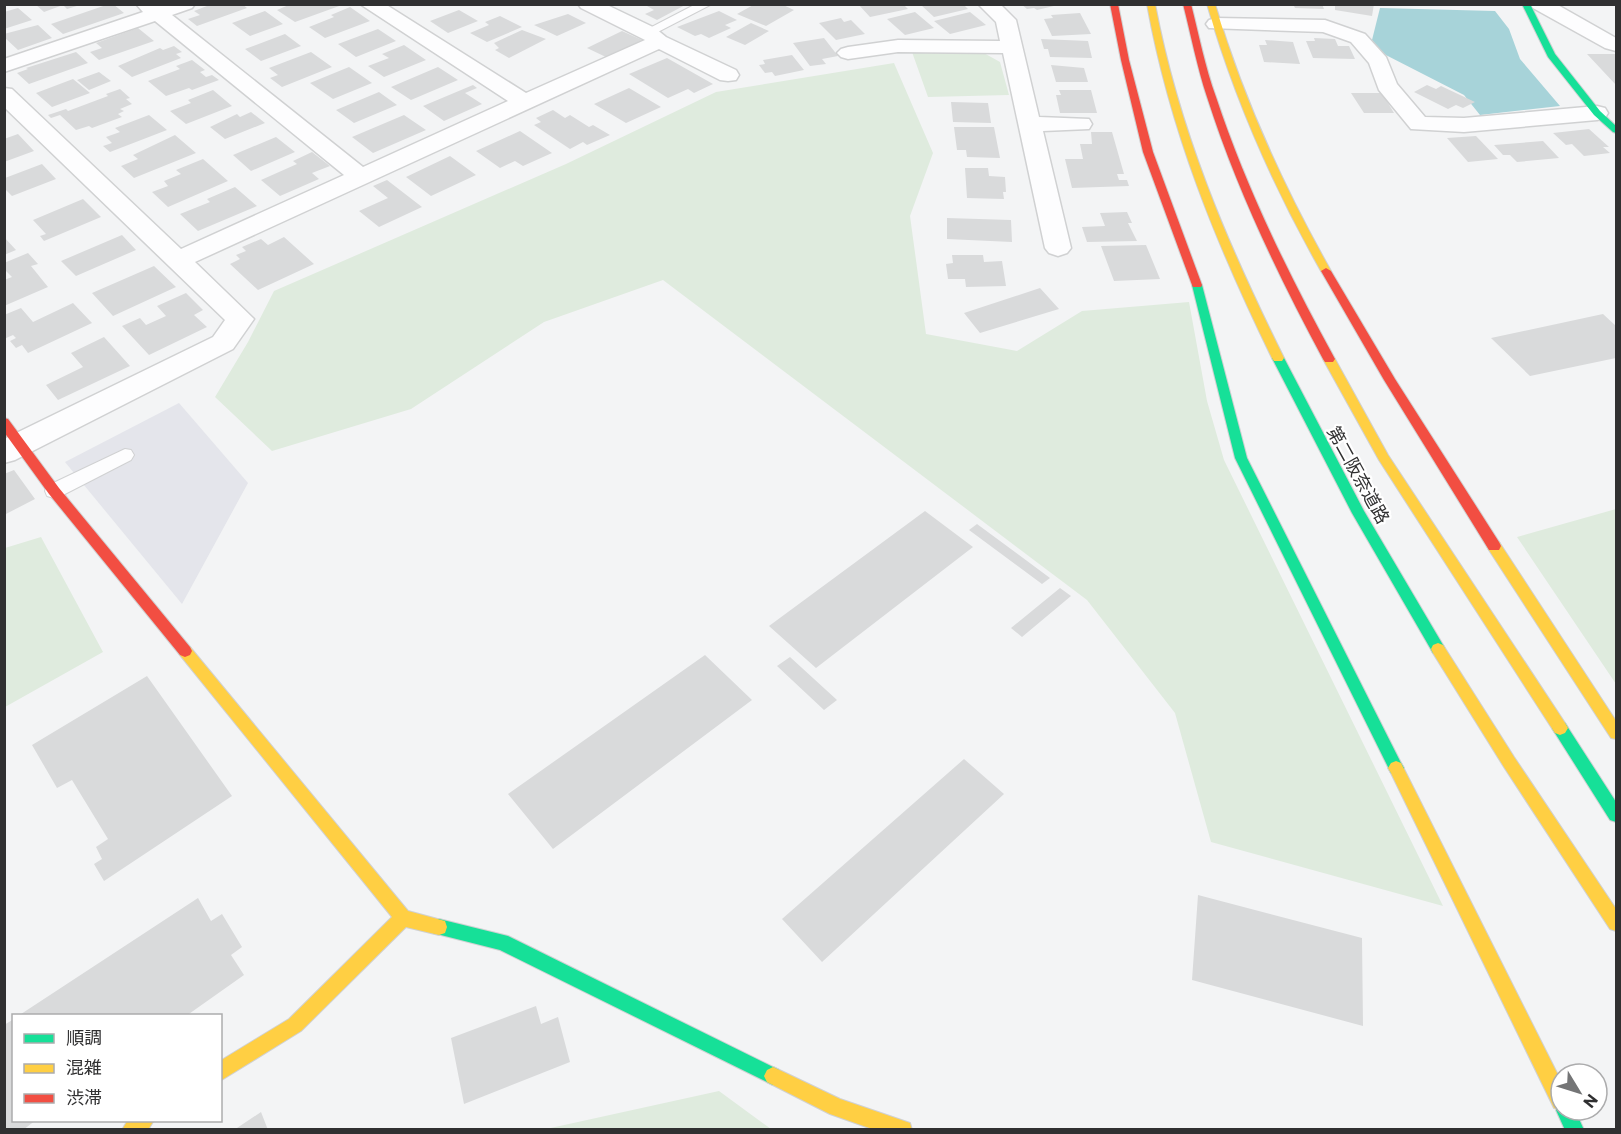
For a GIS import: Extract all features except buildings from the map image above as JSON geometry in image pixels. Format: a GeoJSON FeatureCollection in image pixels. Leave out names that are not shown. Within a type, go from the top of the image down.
{"type":"FeatureCollection","features":[{"type":"Feature","properties":{"kind":"main road"},"geometry":{"type":"LineString","coordinates":[[1114,4],[1125,60],[1148,152],[1202,299],[1241,458],[1549,1076]]}},
{"type":"Feature","properties":{"kind":"main road","name":"第二阪奈道路"},"geometry":{"type":"LineString","coordinates":[[1150,4],[1170,95],[1205,192],[1252,306],[1329,463],[1428,631],[1539,809],[1617,923]]}},
{"type":"Feature","properties":{"kind":"main road","name":"第二阪奈道路"},"geometry":{"type":"LineString","coordinates":[[1187,4],[1212,96],[1248,194],[1299,304],[1383,458],[1617,815]]}},
{"type":"Feature","properties":{"kind":"main road"},"geometry":{"type":"LineString","coordinates":[[1526,4],[1551,55],[1598,112],[1617,130]]}},
{"type":"Feature","properties":{"kind":"main road"},"geometry":{"type":"LineString","coordinates":[[1214,14],[1257,140],[1304,235],[1410,415],[1617,733]]}},
{"type":"Feature","properties":{"kind":"main road"},"geometry":{"type":"LineString","coordinates":[[4,422],[13,449],[54,490],[403,918],[502,942],[837,1107],[903,1130]]}},
{"type":"Feature","properties":{"kind":"main road"},"geometry":{"type":"LineString","coordinates":[[222,1071],[295,1025],[403,918]]}},
{"type":"Feature","properties":{"kind":"street"},"geometry":{"type":"LineString","coordinates":[[4,66],[152,9],[185,4]]}},
{"type":"Feature","properties":{"kind":"street"},"geometry":{"type":"LineString","coordinates":[[370,4],[526,103]]}},
{"type":"Feature","properties":{"kind":"street"},"geometry":{"type":"LineString","coordinates":[[588,4],[728,75]]}},
{"type":"Feature","properties":{"kind":"street"},"geometry":{"type":"LineString","coordinates":[[988,4],[1006,20],[1058,248]]}},
{"type":"Feature","properties":{"kind":"street"},"geometry":{"type":"LineString","coordinates":[[1540,4],[1617,45]]}},
{"type":"Feature","properties":{"kind":"street"},"geometry":{"type":"LineString","coordinates":[[152,9],[361,177]]}},
{"type":"Feature","properties":{"kind":"street"},"geometry":{"type":"LineString","coordinates":[[1214,14],[1324,26],[1358,38],[1380,61],[1387,85],[1419,123],[1464,125],[1598,112]]}},
{"type":"Feature","properties":{"kind":"street"},"geometry":{"type":"LineString","coordinates":[[177,260],[526,103],[653,37]]}},
{"type":"Feature","properties":{"kind":"street"},"geometry":{"type":"LineString","coordinates":[[848,53],[898,46],[1013,47]]}},
{"type":"Feature","properties":{"kind":"street"},"geometry":{"type":"LineString","coordinates":[[4,94],[240,319],[223,343],[13,449]]}},
{"type":"Feature","properties":{"kind":"street"},"geometry":{"type":"LineString","coordinates":[[1029,124],[1081,124]]}},
{"type":"Feature","properties":{"kind":"lane"},"geometry":{"type":"LineString","coordinates":[[653,37],[706,4]]}},
{"type":"Feature","properties":{"kind":"lane"},"geometry":{"type":"LineString","coordinates":[[54,490],[125,455]]}},
{"type":"Feature","properties":{"kind":"shaded area"},"geometry":{"type":"Polygon","coordinates":[[[179,403],[248,483],[182,604],[65,462],[179,403]]]}},
{"type":"Feature","properties":{"kind":"green space"},"geometry":{"type":"Polygon","coordinates":[[[912,52],[982,52],[1000,62],[1009,95],[928,97],[912,52]]]}},
{"type":"Feature","properties":{"kind":"green space"},"geometry":{"type":"Polygon","coordinates":[[[894,63],[933,153],[910,216],[926,334],[1017,351],[1082,311],[1189,302],[1207,401],[1224,460],[1443,906],[1211,842],[1175,713],[1087,600],[663,280],[544,322],[411,409],[272,451],[215,397],[248,342],[274,291],[566,164],[716,92],[894,63]]]}},
{"type":"Feature","properties":{"kind":"green space"},"geometry":{"type":"Polygon","coordinates":[[[1616,509],[1616,684],[1517,537],[1616,509]]]}},
{"type":"Feature","properties":{"kind":"green space"},"geometry":{"type":"Polygon","coordinates":[[[41,537],[103,652],[5,707],[5,548],[41,537]]]}},
{"type":"Feature","properties":{"kind":"green space"},"geometry":{"type":"Polygon","coordinates":[[[719,1091],[771,1129],[546,1129],[719,1091]]]}},
{"type":"Feature","properties":{"kind":"water"},"geometry":{"type":"Polygon","coordinates":[[[1380,8],[1495,11],[1509,29],[1520,59],[1560,106],[1480,115],[1464,95],[1378,51],[1372,40],[1380,8]]]}},
{"type":"Feature","properties":{"kind":"traffic: fast"},"geometry":{"type":"LineString","coordinates":[[1526,4],[1551,55],[1597,113],[1616,130]]}},
{"type":"Feature","properties":{"kind":"traffic: fast"},"geometry":{"type":"LineString","coordinates":[[1197,285],[1241,458],[1396,768]]}},
{"type":"Feature","properties":{"kind":"traffic: fast"},"geometry":{"type":"LineString","coordinates":[[1278,358],[1358,513],[1438,649]]}},
{"type":"Feature","properties":{"kind":"traffic: fast"},"geometry":{"type":"LineString","coordinates":[[1560,728],[1616,815]]}},
{"type":"Feature","properties":{"kind":"traffic: fast"},"geometry":{"type":"LineString","coordinates":[[439,927],[502,942],[773,1076]]}},
{"type":"Feature","properties":{"kind":"traffic: fast"},"geometry":{"type":"LineString","coordinates":[[1571,1122],[1575,1130]]}},
{"type":"Feature","properties":{"kind":"traffic: slow"},"geometry":{"type":"LineString","coordinates":[[1151,4],[1168,85],[1202,190],[1246,292],[1278,358]]}},
{"type":"Feature","properties":{"kind":"traffic: slow"},"geometry":{"type":"LineString","coordinates":[[1211,4],[1233,74],[1260,141],[1291,207],[1326,271]]}},
{"type":"Feature","properties":{"kind":"traffic: slow"},"geometry":{"type":"LineString","coordinates":[[1329,359],[1383,457],[1560,728]]}},
{"type":"Feature","properties":{"kind":"traffic: slow"},"geometry":{"type":"LineString","coordinates":[[1494,546],[1616,733]]}},
{"type":"Feature","properties":{"kind":"traffic: slow"},"geometry":{"type":"LineString","coordinates":[[1438,649],[1509,762],[1616,923]]}},
{"type":"Feature","properties":{"kind":"traffic: slow"},"geometry":{"type":"LineString","coordinates":[[185,651],[403,918],[439,927]]}},
{"type":"Feature","properties":{"kind":"traffic: slow"},"geometry":{"type":"LineString","coordinates":[[1396,768],[1549,1077]]}},
{"type":"Feature","properties":{"kind":"traffic: slow"},"geometry":{"type":"LineString","coordinates":[[222,1071],[295,1025],[403,918]]}},
{"type":"Feature","properties":{"kind":"traffic: slow"},"geometry":{"type":"LineString","coordinates":[[773,1076],[837,1107],[903,1130]]}},
{"type":"Feature","properties":{"kind":"traffic: slow"},"geometry":{"type":"LineString","coordinates":[[131,1130],[142,1122]]}},
{"type":"Feature","properties":{"kind":"traffic: jam"},"geometry":{"type":"LineString","coordinates":[[1114,4],[1125,60],[1148,152],[1197,285]]}},
{"type":"Feature","properties":{"kind":"traffic: jam"},"geometry":{"type":"LineString","coordinates":[[1187,4],[1207,86],[1249,198],[1279,263],[1329,359]]}},
{"type":"Feature","properties":{"kind":"traffic: jam"},"geometry":{"type":"LineString","coordinates":[[1326,271],[1390,380],[1494,546]]}},
{"type":"Feature","properties":{"kind":"traffic: jam"},"geometry":{"type":"LineString","coordinates":[[4,422],[54,491],[185,651]]}}]}
